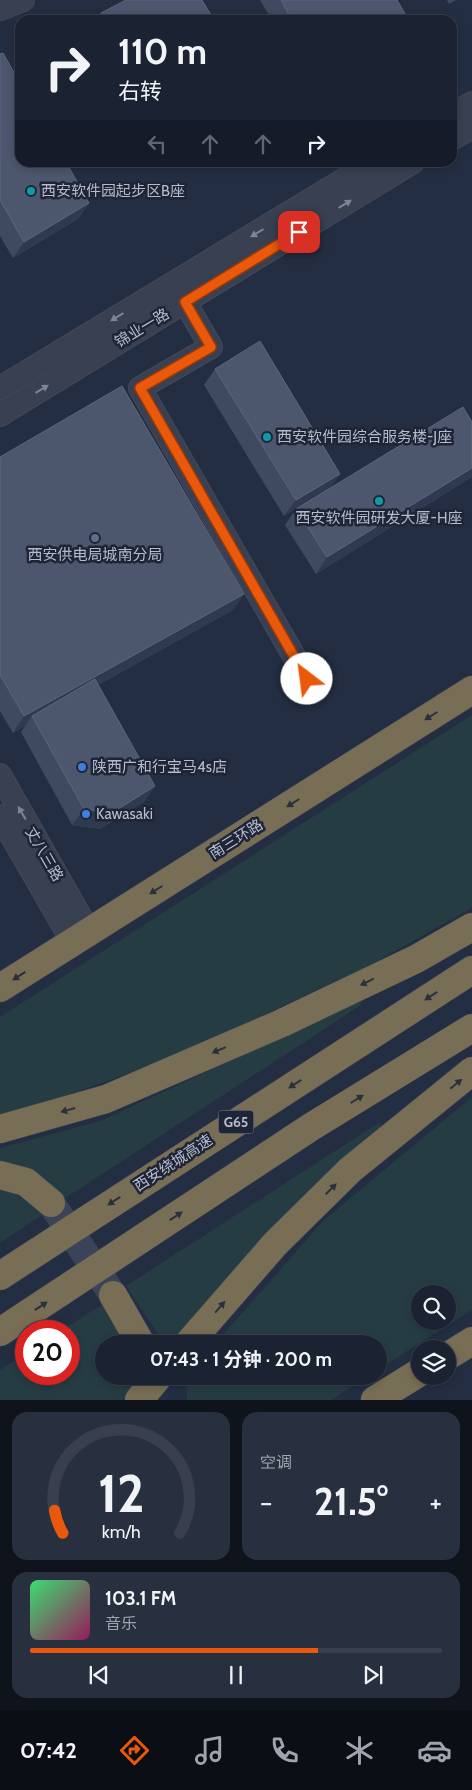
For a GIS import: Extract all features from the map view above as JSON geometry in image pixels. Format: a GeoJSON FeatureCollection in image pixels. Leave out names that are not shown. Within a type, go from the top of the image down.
{"type":"FeatureCollection","features":[{"type":"Feature","properties":{"kind":"highway","name":"南三环路"},"geometry":{"type":"LineString","coordinates":[[0,988],[472,690]]}},
{"type":"Feature","properties":{"kind":"highway"},"geometry":{"type":"LineString","coordinates":[[0,1129],[106,1099],[282,1024],[416,959],[472,927]]}},
{"type":"Feature","properties":{"kind":"highway","name":"西安绕城高速"},"geometry":{"type":"LineString","coordinates":[[0,1276],[472,970]]}},
{"type":"Feature","properties":{"kind":"highway"},"geometry":{"type":"LineString","coordinates":[[0,1332],[312,1128],[472,1028]]}},
{"type":"Feature","properties":{"kind":"highway"},"geometry":{"type":"LineString","coordinates":[[196,1335],[275,1244],[350,1170],[472,1071]]}},
{"type":"Feature","properties":{"kind":"highway"},"geometry":{"type":"LineString","coordinates":[[0,1175],[26,1182],[51,1203]]}},
{"type":"Feature","properties":{"kind":"highway"},"geometry":{"type":"LineString","coordinates":[[113,1295],[137,1335]]}},
{"type":"Feature","properties":{"kind":"highway"},"geometry":{"type":"LineString","coordinates":[[456,1351],[472,1341]]}},
{"type":"Feature","properties":{"kind":"highway"},"geometry":{"type":"LineString","coordinates":[[387,1396],[411,1379]]}},
{"type":"Feature","properties":{"kind":"street"},"geometry":{"type":"LineString","coordinates":[[0,9],[23,0]]}},
{"type":"Feature","properties":{"kind":"street"},"geometry":{"type":"LineString","coordinates":[[457,112],[472,103]]}},
{"type":"Feature","properties":{"kind":"street"},"geometry":{"type":"LineString","coordinates":[[457,136],[472,127]]}},
{"type":"Feature","properties":{"kind":"street","name":"锦业一路"},"geometry":{"type":"LineString","coordinates":[[0,388],[365,167]]}},
{"type":"Feature","properties":{"kind":"street","name":"锦业一路"},"geometry":{"type":"LineString","coordinates":[[0,414],[405,167]]}},
{"type":"Feature","properties":{"kind":"street"},"geometry":{"type":"LineString","coordinates":[[185,302],[211,347],[140,388],[307,679]]}},
{"type":"Feature","properties":{"kind":"street","name":"丈八三路"},"geometry":{"type":"LineString","coordinates":[[0,775],[80,937]]}},
{"type":"Feature","properties":{"kind":"street","name":"丈八三路"},"geometry":{"type":"LineString","coordinates":[[0,816],[80,937]]}},
{"type":"Feature","properties":{"kind":"shaded area"},"geometry":{"type":"Polygon","coordinates":[[[472,715],[472,908],[366,967],[184,1052],[49,1101],[0,1115],[0,1017],[472,715]]]}},
{"type":"Feature","properties":{"kind":"shaded area"},"geometry":{"type":"Polygon","coordinates":[[[358,1000],[361,1005],[64,1199],[33,1173],[0,1162],[0,1148],[100,1121],[300,1029],[358,1000]]]}},
{"type":"Feature","properties":{"kind":"shaded area"},"geometry":{"type":"Polygon","coordinates":[[[472,1097],[472,1310],[456,1320],[456,1285],[411,1285],[411,1330],[440,1330],[425,1340],[411,1340],[411,1349],[387,1364],[387,1335],[223,1335],[323,1221],[472,1097]]]}},
{"type":"Feature","properties":{"kind":"shaded area"},"geometry":{"type":"Polygon","coordinates":[[[380,1122],[384,1130],[184,1335],[159,1335],[126,1286],[380,1122]]]}},
{"type":"Feature","properties":{"kind":"shaded area"},"geometry":{"type":"Polygon","coordinates":[[[0,1188],[29,1195],[50,1210],[0,1243],[0,1188]]]}},
{"type":"Feature","properties":{"kind":"shaded area"},"geometry":{"type":"Polygon","coordinates":[[[103,1304],[122,1335],[95,1335],[95,1385],[135,1385],[123,1400],[0,1400],[0,1370],[15,1360],[15,1385],[80,1385],[80,1320],[78,1320],[103,1304]]]}},
{"type":"Feature","properties":{"kind":"shaded area"},"geometry":{"type":"Polygon","coordinates":[[[187,1385],[354,1385],[331,1400],[187,1400],[187,1385]]]}},
{"type":"Feature","properties":{"kind":"building"},"geometry":{"type":"Polygon","coordinates":[[[126,0],[202,0],[211,15],[102,15],[101,13],[126,0]]]}},
{"type":"Feature","properties":{"kind":"building"},"geometry":{"type":"Polygon","coordinates":[[[281,0],[397,0],[406,15],[289,15],[281,0]]]}},
{"type":"Feature","properties":{"kind":"building","name":"西安软件园起步区B座"},"geometry":{"type":"Polygon","coordinates":[[[3,53],[15,74],[15,167],[69,167],[89,203],[24,242],[0,200],[0,54],[3,53]]]}},
{"type":"Feature","properties":{"kind":"building","name":"西安软件园综合服务楼-J座"},"geometry":{"type":"Polygon","coordinates":[[[260,341],[340,474],[296,500],[215,369],[260,341]]]}},
{"type":"Feature","properties":{"kind":"building","name":"西安供电局城南分局"},"geometry":{"type":"Polygon","coordinates":[[[122,386],[244,594],[24,716],[0,675],[0,457],[122,386]]]}},
{"type":"Feature","properties":{"kind":"building","name":"西安软件园研发大厦-H座"},"geometry":{"type":"Polygon","coordinates":[[[463,407],[472,422],[472,468],[327,557],[296,509],[463,407]]]}},
{"type":"Feature","properties":{"kind":"building","name":"陕西广和行宝马4s店"},"geometry":{"type":"Polygon","coordinates":[[[95,679],[155,786],[112,813],[84,809],[32,716],[95,679]]]}},
{"type":"Feature","properties":{"kind":"tunnel"},"geometry":{"type":"LineString","coordinates":[[51,1203],[113,1295]]}},
{"type":"Feature","properties":{"kind":"place","name":"西安软件园起步区B座"},"geometry":{"type":"Point","coordinates":[31,191]}},
{"type":"Feature","properties":{"kind":"place","name":"西安软件园综合服务楼-J座"},"geometry":{"type":"Point","coordinates":[267,437]}},
{"type":"Feature","properties":{"kind":"place","name":"西安软件园研发大厦-H座"},"geometry":{"type":"Point","coordinates":[379,501]}},
{"type":"Feature","properties":{"kind":"place","name":"西安供电局城南分局"},"geometry":{"type":"Point","coordinates":[95,538]}},
{"type":"Feature","properties":{"kind":"place","name":"陕西广和行宝马4s店"},"geometry":{"type":"Point","coordinates":[82,767]}},
{"type":"Feature","properties":{"kind":"place","name":"Kawasaki"},"geometry":{"type":"Point","coordinates":[86,814]}},
{"type":"Feature","properties":{"kind":"route"},"geometry":{"type":"LineString","coordinates":[[299,232],[185,302],[211,347],[140,388],[307,679]]}}]}
